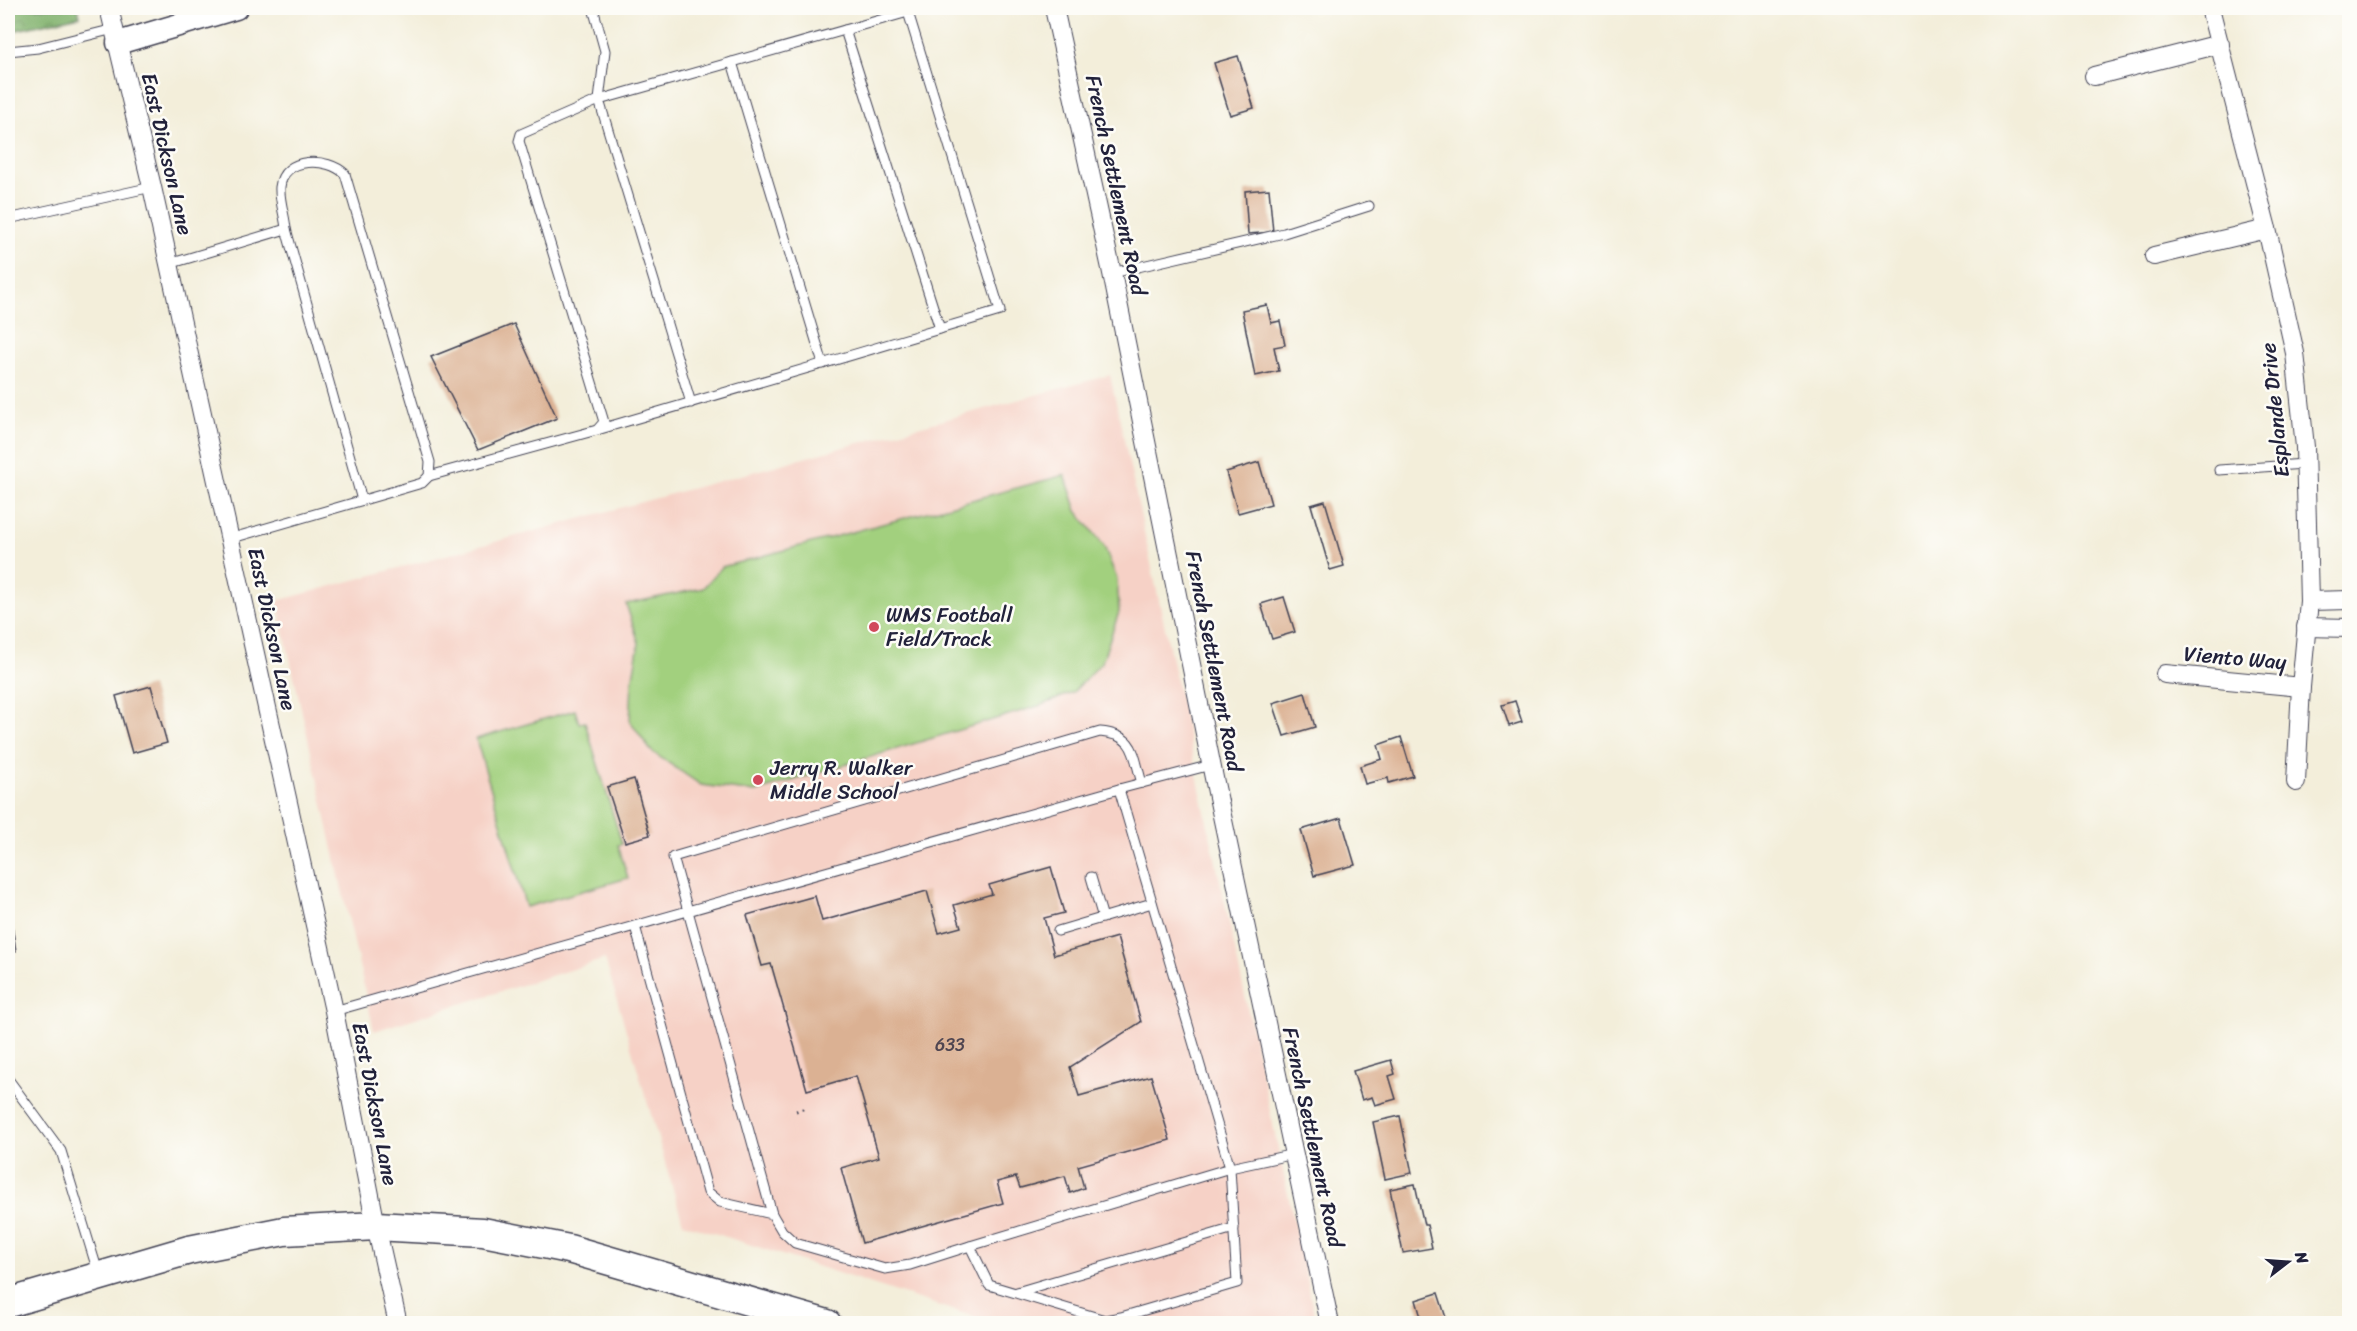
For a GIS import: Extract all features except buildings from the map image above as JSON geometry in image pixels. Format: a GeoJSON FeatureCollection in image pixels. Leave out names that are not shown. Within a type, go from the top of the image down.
{"type":"FeatureCollection","features":[{"type":"Feature","properties":{"kind":"main road"},"geometry":{"type":"LineString","coordinates":[[10,1293],[99,1275],[189,1250],[284,1231],[376,1226],[483,1232],[569,1249],[827,1323]]}},
{"type":"Feature","properties":{"kind":"street","name":"East Dickson Lane"},"geometry":{"type":"LineString","coordinates":[[109,8],[152,187],[334,1011],[376,1226],[398,1323]]}},
{"type":"Feature","properties":{"kind":"street"},"geometry":{"type":"LineString","coordinates":[[116,36],[236,8]]}},
{"type":"Feature","properties":{"kind":"street","name":"French Settlement Road"},"geometry":{"type":"LineString","coordinates":[[1054,8],[1112,273],[1211,765],[1330,1323]]}},
{"type":"Feature","properties":{"kind":"street","name":"Esplande Drive"},"geometry":{"type":"LineString","coordinates":[[2210,8],[2267,229],[2295,353],[2305,464],[2308,601],[2296,782]]}},
{"type":"Feature","properties":{"kind":"street"},"geometry":{"type":"LineString","coordinates":[[2094,76],[2220,44]]}},
{"type":"Feature","properties":{"kind":"street"},"geometry":{"type":"LineString","coordinates":[[2154,256],[2267,229]]}},
{"type":"Feature","properties":{"kind":"street"},"geometry":{"type":"LineString","coordinates":[[2308,601],[2349,600]]}},
{"type":"Feature","properties":{"kind":"street"},"geometry":{"type":"LineString","coordinates":[[2306,627],[2349,628]]}},
{"type":"Feature","properties":{"kind":"street","name":"Viento Way"},"geometry":{"type":"LineString","coordinates":[[2164,674],[2301,687]]}},
{"type":"Feature","properties":{"kind":"lane"},"geometry":{"type":"LineString","coordinates":[[593,8],[604,51],[599,100],[691,403]]}},
{"type":"Feature","properties":{"kind":"lane"},"geometry":{"type":"LineString","coordinates":[[229,539],[422,483],[429,476],[597,430],[691,403],[1000,311],[908,12],[599,100],[521,134],[519,141],[604,422],[597,430]]}},
{"type":"Feature","properties":{"kind":"lane"},"geometry":{"type":"LineString","coordinates":[[845,30],[940,329]]}},
{"type":"Feature","properties":{"kind":"lane"},"geometry":{"type":"LineString","coordinates":[[8,51],[116,36]]}},
{"type":"Feature","properties":{"kind":"lane"},"geometry":{"type":"LineString","coordinates":[[732,62],[823,364]]}},
{"type":"Feature","properties":{"kind":"lane"},"geometry":{"type":"LineString","coordinates":[[362,500],[286,229],[280,186],[284,174],[296,166],[319,161],[338,167],[345,174],[430,462],[429,476]]}},
{"type":"Feature","properties":{"kind":"lane"},"geometry":{"type":"LineString","coordinates":[[8,219],[152,187]]}},
{"type":"Feature","properties":{"kind":"lane"},"geometry":{"type":"LineString","coordinates":[[1112,273],[1284,233],[1369,206]]}},
{"type":"Feature","properties":{"kind":"lane"},"geometry":{"type":"LineString","coordinates":[[169,264],[286,229]]}},
{"type":"Feature","properties":{"kind":"lane"},"geometry":{"type":"LineString","coordinates":[[2219,470],[2305,464]]}},
{"type":"Feature","properties":{"kind":"lane"},"geometry":{"type":"LineString","coordinates":[[1142,783],[1130,743],[1117,733],[1100,732],[674,857],[772,1214],[782,1231],[795,1242],[885,1269],[910,1265],[1230,1168],[1294,1154]]}},
{"type":"Feature","properties":{"kind":"lane"},"geometry":{"type":"LineString","coordinates":[[334,1011],[1211,765]]}},
{"type":"Feature","properties":{"kind":"lane"},"geometry":{"type":"LineString","coordinates":[[970,1246],[989,1285],[1105,1320],[1237,1283],[1230,1168],[1119,789]]}},
{"type":"Feature","properties":{"kind":"lane"},"geometry":{"type":"LineString","coordinates":[[1091,876],[1102,918]]}},
{"type":"Feature","properties":{"kind":"lane"},"geometry":{"type":"LineString","coordinates":[[1058,931],[1152,903]]}},
{"type":"Feature","properties":{"kind":"lane"},"geometry":{"type":"LineString","coordinates":[[635,926],[708,1192],[720,1202],[772,1214]]}},
{"type":"Feature","properties":{"kind":"lane"},"geometry":{"type":"LineString","coordinates":[[8,1079],[61,1151],[99,1275]]}},
{"type":"Feature","properties":{"kind":"lane"},"geometry":{"type":"LineString","coordinates":[[1016,1293],[1234,1228]]}},
{"type":"Feature","properties":{"kind":"path"},"geometry":{"type":"LineString","coordinates":[[796,1111],[806,1108]]}},
{"type":"Feature","properties":{"kind":"shaded area","name":"Jerry R. Walker Middle School"},"geometry":{"type":"Polygon","coordinates":[[[1110,375],[1316,1323],[993,1323],[683,1223],[605,959],[374,1031],[277,601],[1110,375]]]}},
{"type":"Feature","properties":{"kind":"green space"},"geometry":{"type":"Polygon","coordinates":[[[8,8],[78,8],[80,16],[8,32],[8,8]]]}},
{"type":"Feature","properties":{"kind":"green space","name":"WMS Football Field/Track"},"geometry":{"type":"Polygon","coordinates":[[[1065,475],[1077,511],[1104,546],[1117,579],[1119,612],[1102,662],[1073,692],[1045,704],[755,792],[701,785],[651,751],[630,721],[632,683],[639,643],[626,604],[703,588],[722,567],[1065,475]]]}},
{"type":"Feature","properties":{"kind":"green space"},"geometry":{"type":"Polygon","coordinates":[[[575,710],[579,723],[585,722],[622,844],[618,845],[628,878],[526,907],[476,739],[575,710]]]}},
{"type":"Feature","properties":{"kind":"place","name":"WMS Football Field/Track"},"geometry":{"type":"Point","coordinates":[874,627]}},
{"type":"Feature","properties":{"kind":"place","name":"Jerry R. Walker Middle School"},"geometry":{"type":"Point","coordinates":[758,780]}}]}
